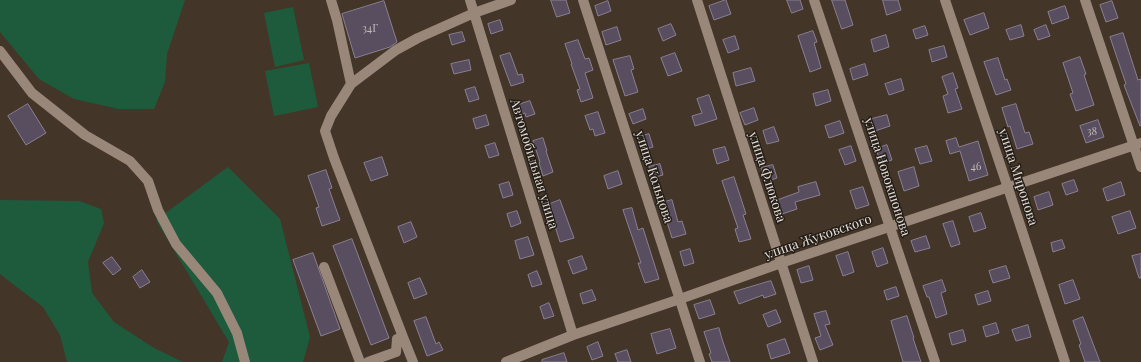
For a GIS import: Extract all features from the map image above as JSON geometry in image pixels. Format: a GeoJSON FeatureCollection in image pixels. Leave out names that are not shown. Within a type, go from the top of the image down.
{"type":"FeatureCollection","features":[{"type":"Feature","properties":{"kind":"street"},"geometry":{"type":"LineString","coordinates":[[331,0],[337,20],[351,84]]}},
{"type":"Feature","properties":{"kind":"street","name":"Автомобильная улица"},"geometry":{"type":"LineString","coordinates":[[470,0],[573,335]]}},
{"type":"Feature","properties":{"kind":"street"},"geometry":{"type":"LineString","coordinates":[[413,362],[334,158],[325,131],[331,116],[351,84],[396,50],[418,38],[474,13],[511,0]]}},
{"type":"Feature","properties":{"kind":"street","name":"улица Кольцова"},"geometry":{"type":"LineString","coordinates":[[583,0],[700,362]]}},
{"type":"Feature","properties":{"kind":"street","name":"улица Флюкова"},"geometry":{"type":"LineString","coordinates":[[697,0],[780,263],[813,362]]}},
{"type":"Feature","properties":{"kind":"street","name":"улица Новокшонова"},"geometry":{"type":"LineString","coordinates":[[814,0],[935,362]]}},
{"type":"Feature","properties":{"kind":"street","name":"улица Миронова"},"geometry":{"type":"LineString","coordinates":[[945,0],[1064,362]]}},
{"type":"Feature","properties":{"kind":"street"},"geometry":{"type":"LineString","coordinates":[[1085,0],[1137,144],[1141,166]]}},
{"type":"Feature","properties":{"kind":"street"},"geometry":{"type":"LineString","coordinates":[[0,51],[32,93],[85,135],[130,161],[148,181],[158,210],[176,244],[216,294],[237,333],[245,362]]}},
{"type":"Feature","properties":{"kind":"street","name":"улица Жуковского"},"geometry":{"type":"LineString","coordinates":[[506,362],[573,335],[780,263],[1137,144]]}},
{"type":"Feature","properties":{"kind":"street"},"geometry":{"type":"LineString","coordinates":[[324,267],[360,362]]}},
{"type":"Feature","properties":{"kind":"street"},"geometry":{"type":"LineString","coordinates":[[368,362],[396,352],[397,339],[403,337]]}},
{"type":"Feature","properties":{"kind":"green space"},"geometry":{"type":"Polygon","coordinates":[[[0,0],[185,0],[167,54],[165,82],[154,109],[119,109],[74,99],[39,79],[0,32],[0,0]]]}},
{"type":"Feature","properties":{"kind":"green space"},"geometry":{"type":"Polygon","coordinates":[[[293,7],[304,60],[275,67],[264,13],[293,7]]]}},
{"type":"Feature","properties":{"kind":"green space"},"geometry":{"type":"Polygon","coordinates":[[[309,63],[318,107],[274,116],[265,71],[309,63]]]}},
{"type":"Feature","properties":{"kind":"green space"},"geometry":{"type":"Polygon","coordinates":[[[228,167],[280,219],[310,337],[303,362],[222,362],[229,342],[156,220],[228,167]]]}},
{"type":"Feature","properties":{"kind":"green space"},"geometry":{"type":"Polygon","coordinates":[[[0,200],[79,201],[101,209],[104,223],[88,262],[92,293],[114,322],[154,348],[183,362],[67,362],[60,335],[43,307],[0,274],[0,200]]]}},
{"type":"Feature","properties":{"kind":"building"},"geometry":{"type":"Polygon","coordinates":[[[551,0],[566,0],[570,13],[557,17],[551,0]]]}},
{"type":"Feature","properties":{"kind":"building"},"geometry":{"type":"Polygon","coordinates":[[[726,0],[731,14],[714,20],[709,6],[726,0]]]}},
{"type":"Feature","properties":{"kind":"building"},"geometry":{"type":"Polygon","coordinates":[[[787,0],[800,0],[803,9],[792,13],[787,0]]]}},
{"type":"Feature","properties":{"kind":"building"},"geometry":{"type":"Polygon","coordinates":[[[832,0],[845,0],[853,25],[842,29],[832,0]]]}},
{"type":"Feature","properties":{"kind":"building"},"geometry":{"type":"Polygon","coordinates":[[[883,0],[898,0],[901,10],[887,15],[883,0]]]}},
{"type":"Feature","properties":{"kind":"building"},"geometry":{"type":"Polygon","coordinates":[[[384,1],[397,42],[390,47],[355,58],[342,14],[384,1]]]}},
{"type":"Feature","properties":{"kind":"building"},"geometry":{"type":"Polygon","coordinates":[[[608,1],[611,11],[598,16],[595,6],[608,1]]]}},
{"type":"Feature","properties":{"kind":"building"},"geometry":{"type":"Polygon","coordinates":[[[1112,1],[1118,18],[1106,22],[1100,5],[1112,1]]]}},
{"type":"Feature","properties":{"kind":"building"},"geometry":{"type":"Polygon","coordinates":[[[1065,6],[1069,18],[1052,24],[1048,12],[1065,6]]]}},
{"type":"Feature","properties":{"kind":"building"},"geometry":{"type":"Polygon","coordinates":[[[984,13],[989,28],[970,35],[964,20],[984,13]]]}},
{"type":"Feature","properties":{"kind":"building"},"geometry":{"type":"Polygon","coordinates":[[[500,20],[503,30],[491,34],[488,24],[500,20]]]}},
{"type":"Feature","properties":{"kind":"building"},"geometry":{"type":"Polygon","coordinates":[[[671,24],[676,35],[663,41],[658,29],[671,24]]]}},
{"type":"Feature","properties":{"kind":"building"},"geometry":{"type":"Polygon","coordinates":[[[1021,25],[1024,36],[1010,40],[1006,30],[1021,25]]]}},
{"type":"Feature","properties":{"kind":"building"},"geometry":{"type":"Polygon","coordinates":[[[1046,25],[1050,36],[1038,40],[1034,30],[1046,25]]]}},
{"type":"Feature","properties":{"kind":"building"},"geometry":{"type":"Polygon","coordinates":[[[925,26],[928,35],[916,39],[913,30],[925,26]]]}},
{"type":"Feature","properties":{"kind":"building"},"geometry":{"type":"Polygon","coordinates":[[[617,27],[621,40],[606,45],[602,32],[617,27]]]}},
{"type":"Feature","properties":{"kind":"building"},"geometry":{"type":"Polygon","coordinates":[[[813,31],[817,42],[814,43],[821,68],[810,72],[798,36],[813,31]]]}},
{"type":"Feature","properties":{"kind":"building"},"geometry":{"type":"Polygon","coordinates":[[[462,32],[465,41],[452,45],[449,35],[462,32]]]}},
{"type":"Feature","properties":{"kind":"building"},"geometry":{"type":"Polygon","coordinates":[[[1123,33],[1138,80],[1141,79],[1140,126],[1124,85],[1126,84],[1110,37],[1123,33]]]}},
{"type":"Feature","properties":{"kind":"building"},"geometry":{"type":"Polygon","coordinates":[[[886,35],[889,47],[874,52],[871,40],[886,35]]]}},
{"type":"Feature","properties":{"kind":"building"},"geometry":{"type":"Polygon","coordinates":[[[735,36],[739,49],[728,53],[723,40],[735,36]]]}},
{"type":"Feature","properties":{"kind":"building"},"geometry":{"type":"Polygon","coordinates":[[[578,40],[585,59],[589,58],[593,70],[585,73],[593,98],[581,102],[577,90],[580,89],[565,44],[578,40]]]}},
{"type":"Feature","properties":{"kind":"building"},"geometry":{"type":"Polygon","coordinates":[[[944,46],[947,57],[932,62],[929,50],[944,46]]]}},
{"type":"Feature","properties":{"kind":"building"},"geometry":{"type":"Polygon","coordinates":[[[510,53],[518,75],[522,74],[524,82],[511,86],[500,56],[510,53]]]}},
{"type":"Feature","properties":{"kind":"building"},"geometry":{"type":"Polygon","coordinates":[[[675,53],[682,71],[668,76],[661,58],[675,53]]]}},
{"type":"Feature","properties":{"kind":"building"},"geometry":{"type":"Polygon","coordinates":[[[630,56],[634,69],[631,70],[638,92],[625,96],[613,60],[630,56]]]}},
{"type":"Feature","properties":{"kind":"building"},"geometry":{"type":"Polygon","coordinates":[[[1080,57],[1094,105],[1076,111],[1070,94],[1073,93],[1063,63],[1080,57]]]}},
{"type":"Feature","properties":{"kind":"building"},"geometry":{"type":"Polygon","coordinates":[[[998,58],[1005,80],[1007,79],[1011,90],[996,95],[984,62],[998,58]]]}},
{"type":"Feature","properties":{"kind":"building"},"geometry":{"type":"Polygon","coordinates":[[[469,60],[471,70],[454,74],[451,64],[469,60]]]}},
{"type":"Feature","properties":{"kind":"building"},"geometry":{"type":"Polygon","coordinates":[[[865,64],[868,75],[853,80],[850,69],[865,64]]]}},
{"type":"Feature","properties":{"kind":"building"},"geometry":{"type":"Polygon","coordinates":[[[751,68],[755,81],[736,86],[733,73],[751,68]]]}},
{"type":"Feature","properties":{"kind":"building"},"geometry":{"type":"Polygon","coordinates":[[[953,73],[958,88],[955,89],[962,109],[948,113],[943,96],[948,94],[942,77],[953,73]]]}},
{"type":"Feature","properties":{"kind":"building"},"geometry":{"type":"Polygon","coordinates":[[[901,79],[904,90],[889,95],[885,84],[901,79]]]}},
{"type":"Feature","properties":{"kind":"building"},"geometry":{"type":"Polygon","coordinates":[[[475,87],[479,99],[469,102],[465,90],[475,87]]]}},
{"type":"Feature","properties":{"kind":"building"},"geometry":{"type":"Polygon","coordinates":[[[828,90],[831,101],[816,106],[813,94],[828,90]]]}},
{"type":"Feature","properties":{"kind":"building"},"geometry":{"type":"Polygon","coordinates":[[[709,95],[717,119],[695,126],[692,116],[702,113],[697,99],[709,95]]]}},
{"type":"Feature","properties":{"kind":"building"},"geometry":{"type":"Polygon","coordinates":[[[530,101],[535,114],[526,117],[525,113],[521,114],[518,105],[530,101]]]}},
{"type":"Feature","properties":{"kind":"building"},"geometry":{"type":"Polygon","coordinates":[[[28,104],[46,133],[26,145],[8,116],[28,104]]]}},
{"type":"Feature","properties":{"kind":"building"},"geometry":{"type":"Polygon","coordinates":[[[1016,104],[1025,133],[1029,132],[1033,144],[1017,149],[1010,126],[1008,127],[1002,108],[1016,104]]]}},
{"type":"Feature","properties":{"kind":"building"},"geometry":{"type":"Polygon","coordinates":[[[754,108],[758,120],[745,125],[740,113],[754,108]]]}},
{"type":"Feature","properties":{"kind":"building"},"geometry":{"type":"Polygon","coordinates":[[[643,109],[646,119],[633,124],[629,114],[643,109]]]}},
{"type":"Feature","properties":{"kind":"building"},"geometry":{"type":"Polygon","coordinates":[[[598,112],[605,133],[595,136],[593,129],[590,130],[585,116],[598,112]]]}},
{"type":"Feature","properties":{"kind":"building"},"geometry":{"type":"Polygon","coordinates":[[[486,115],[489,125],[476,129],[473,119],[486,115]]]}},
{"type":"Feature","properties":{"kind":"building"},"geometry":{"type":"Polygon","coordinates":[[[887,115],[890,126],[875,131],[872,119],[887,115]]]}},
{"type":"Feature","properties":{"kind":"building"},"geometry":{"type":"Polygon","coordinates":[[[1098,120],[1104,137],[1086,143],[1080,126],[1098,120]]]}},
{"type":"Feature","properties":{"kind":"building"},"geometry":{"type":"Polygon","coordinates":[[[840,121],[844,133],[829,138],[825,126],[840,121]]]}},
{"type":"Feature","properties":{"kind":"building"},"geometry":{"type":"Polygon","coordinates":[[[774,127],[779,141],[767,144],[763,131],[774,127]]]}},
{"type":"Feature","properties":{"kind":"building"},"geometry":{"type":"Polygon","coordinates":[[[649,134],[653,147],[643,150],[639,137],[649,134]]]}},
{"type":"Feature","properties":{"kind":"building"},"geometry":{"type":"Polygon","coordinates":[[[543,138],[553,172],[543,176],[533,141],[543,138]]]}},
{"type":"Feature","properties":{"kind":"building"},"geometry":{"type":"Polygon","coordinates":[[[956,138],[959,147],[978,141],[988,175],[969,181],[960,151],[950,154],[946,141],[956,138]]]}},
{"type":"Feature","properties":{"kind":"building"},"geometry":{"type":"Polygon","coordinates":[[[495,143],[499,155],[489,158],[485,146],[495,143]]]}},
{"type":"Feature","properties":{"kind":"building"},"geometry":{"type":"Polygon","coordinates":[[[887,145],[892,160],[881,164],[876,149],[887,145]]]}},
{"type":"Feature","properties":{"kind":"building"},"geometry":{"type":"Polygon","coordinates":[[[851,146],[856,161],[845,165],[839,150],[851,146]]]}},
{"type":"Feature","properties":{"kind":"building"},"geometry":{"type":"Polygon","coordinates":[[[927,146],[932,161],[920,164],[915,149],[927,146]]]}},
{"type":"Feature","properties":{"kind":"building"},"geometry":{"type":"Polygon","coordinates":[[[725,147],[729,160],[717,164],[713,150],[725,147]]]}},
{"type":"Feature","properties":{"kind":"building"},"geometry":{"type":"Polygon","coordinates":[[[382,157],[388,175],[371,181],[364,163],[382,157]]]}},
{"type":"Feature","properties":{"kind":"building"},"geometry":{"type":"Polygon","coordinates":[[[660,164],[663,175],[652,178],[649,167],[660,164]]]}},
{"type":"Feature","properties":{"kind":"building"},"geometry":{"type":"Polygon","coordinates":[[[773,165],[777,178],[766,182],[761,168],[773,165]]]}},
{"type":"Feature","properties":{"kind":"building"},"geometry":{"type":"Polygon","coordinates":[[[914,167],[919,186],[904,191],[898,172],[914,167]]]}},
{"type":"Feature","properties":{"kind":"building"},"geometry":{"type":"Polygon","coordinates":[[[326,170],[332,188],[329,189],[340,220],[322,226],[316,208],[319,207],[308,176],[326,170]]]}},
{"type":"Feature","properties":{"kind":"building"},"geometry":{"type":"Polygon","coordinates":[[[618,171],[622,184],[608,189],[604,176],[618,171]]]}},
{"type":"Feature","properties":{"kind":"building"},"geometry":{"type":"Polygon","coordinates":[[[734,177],[746,214],[743,215],[751,239],[739,242],[735,229],[738,228],[722,181],[734,177]]]}},
{"type":"Feature","properties":{"kind":"building"},"geometry":{"type":"Polygon","coordinates":[[[1074,180],[1078,191],[1066,195],[1062,184],[1074,180]]]}},
{"type":"Feature","properties":{"kind":"building"},"geometry":{"type":"Polygon","coordinates":[[[509,182],[513,195],[503,198],[499,185],[509,182]]]}},
{"type":"Feature","properties":{"kind":"building"},"geometry":{"type":"Polygon","coordinates":[[[816,182],[820,195],[795,202],[797,209],[782,214],[777,200],[799,192],[798,187],[816,182]]]}},
{"type":"Feature","properties":{"kind":"building"},"geometry":{"type":"Polygon","coordinates":[[[1121,182],[1125,195],[1107,201],[1103,189],[1121,182]]]}},
{"type":"Feature","properties":{"kind":"building"},"geometry":{"type":"Polygon","coordinates":[[[863,187],[869,205],[856,209],[850,191],[863,187]]]}},
{"type":"Feature","properties":{"kind":"building"},"geometry":{"type":"Polygon","coordinates":[[[1049,192],[1053,205],[1038,210],[1034,197],[1049,192]]]}},
{"type":"Feature","properties":{"kind":"building"},"geometry":{"type":"Polygon","coordinates":[[[560,200],[574,238],[560,242],[550,204],[560,200]]]}},
{"type":"Feature","properties":{"kind":"building"},"geometry":{"type":"Polygon","coordinates":[[[672,200],[678,222],[682,221],[686,234],[672,238],[661,203],[672,200]]]}},
{"type":"Feature","properties":{"kind":"building"},"geometry":{"type":"Polygon","coordinates":[[[632,208],[638,230],[643,228],[659,279],[645,283],[638,263],[641,263],[623,210],[632,208]]]}},
{"type":"Feature","properties":{"kind":"building"},"geometry":{"type":"Polygon","coordinates":[[[517,211],[521,223],[511,227],[507,214],[517,211]]]}},
{"type":"Feature","properties":{"kind":"building"},"geometry":{"type":"Polygon","coordinates":[[[1130,211],[1136,228],[1118,234],[1112,217],[1130,211]]]}},
{"type":"Feature","properties":{"kind":"building"},"geometry":{"type":"Polygon","coordinates":[[[981,213],[986,228],[974,232],[969,217],[981,213]]]}},
{"type":"Feature","properties":{"kind":"building"},"geometry":{"type":"Polygon","coordinates":[[[953,221],[960,244],[951,247],[943,224],[953,221]]]}},
{"type":"Feature","properties":{"kind":"building"},"geometry":{"type":"Polygon","coordinates":[[[411,222],[417,237],[404,243],[398,227],[411,222]]]}},
{"type":"Feature","properties":{"kind":"building"},"geometry":{"type":"Polygon","coordinates":[[[926,236],[930,248],[915,252],[911,241],[926,236]]]}},
{"type":"Feature","properties":{"kind":"building"},"geometry":{"type":"Polygon","coordinates":[[[528,237],[534,255],[520,259],[515,241],[528,237]]]}},
{"type":"Feature","properties":{"kind":"building"},"geometry":{"type":"Polygon","coordinates":[[[352,239],[389,338],[371,345],[333,246],[352,239]]]}},
{"type":"Feature","properties":{"kind":"building"},"geometry":{"type":"Polygon","coordinates":[[[1062,240],[1065,248],[1053,252],[1051,243],[1062,240]]]}},
{"type":"Feature","properties":{"kind":"building"},"geometry":{"type":"Polygon","coordinates":[[[883,248],[888,263],[877,267],[872,252],[883,248]]]}},
{"type":"Feature","properties":{"kind":"building"},"geometry":{"type":"Polygon","coordinates":[[[690,249],[694,263],[684,266],[680,252],[690,249]]]}},
{"type":"Feature","properties":{"kind":"building"},"geometry":{"type":"Polygon","coordinates":[[[848,252],[854,272],[843,276],[836,256],[848,252]]]}},
{"type":"Feature","properties":{"kind":"building"},"geometry":{"type":"Polygon","coordinates":[[[313,253],[340,329],[321,336],[293,260],[313,253]]]}},
{"type":"Feature","properties":{"kind":"building"},"geometry":{"type":"Polygon","coordinates":[[[1141,254],[1141,278],[1139,278],[1132,256],[1141,254]]]}},
{"type":"Feature","properties":{"kind":"building"},"geometry":{"type":"Polygon","coordinates":[[[582,256],[587,269],[573,274],[568,261],[582,256]]]}},
{"type":"Feature","properties":{"kind":"building"},"geometry":{"type":"Polygon","coordinates":[[[112,257],[121,269],[113,275],[103,263],[112,257]]]}},
{"type":"Feature","properties":{"kind":"building"},"geometry":{"type":"Polygon","coordinates":[[[809,266],[813,280],[801,283],[797,270],[809,266]]]}},
{"type":"Feature","properties":{"kind":"building"},"geometry":{"type":"Polygon","coordinates":[[[1006,266],[1010,278],[993,283],[989,271],[1006,266]]]}},
{"type":"Feature","properties":{"kind":"building"},"geometry":{"type":"Polygon","coordinates":[[[142,270],[150,282],[140,288],[133,277],[142,270]]]}},
{"type":"Feature","properties":{"kind":"building"},"geometry":{"type":"Polygon","coordinates":[[[537,271],[542,284],[532,287],[528,275],[537,271]]]}},
{"type":"Feature","properties":{"kind":"building"},"geometry":{"type":"Polygon","coordinates":[[[420,278],[427,294],[414,299],[408,283],[420,278]]]}},
{"type":"Feature","properties":{"kind":"building"},"geometry":{"type":"Polygon","coordinates":[[[942,280],[946,291],[941,293],[947,314],[936,318],[929,297],[927,297],[923,286],[942,280]]]}},
{"type":"Feature","properties":{"kind":"building"},"geometry":{"type":"Polygon","coordinates":[[[1073,280],[1080,299],[1065,304],[1059,285],[1073,280]]]}},
{"type":"Feature","properties":{"kind":"building"},"geometry":{"type":"Polygon","coordinates":[[[771,281],[776,294],[764,298],[763,295],[739,304],[734,292],[771,281]]]}},
{"type":"Feature","properties":{"kind":"building"},"geometry":{"type":"Polygon","coordinates":[[[896,287],[899,296],[887,300],[884,291],[896,287]]]}},
{"type":"Feature","properties":{"kind":"building"},"geometry":{"type":"Polygon","coordinates":[[[592,290],[596,300],[583,304],[580,294],[592,290]]]}},
{"type":"Feature","properties":{"kind":"building"},"geometry":{"type":"Polygon","coordinates":[[[988,291],[991,301],[978,305],[975,295],[988,291]]]}},
{"type":"Feature","properties":{"kind":"building"},"geometry":{"type":"Polygon","coordinates":[[[710,300],[715,314],[699,319],[694,305],[710,300]]]}},
{"type":"Feature","properties":{"kind":"building"},"geometry":{"type":"Polygon","coordinates":[[[549,303],[554,316],[544,319],[540,307],[549,303]]]}},
{"type":"Feature","properties":{"kind":"building"},"geometry":{"type":"Polygon","coordinates":[[[776,310],[781,322],[768,327],[763,315],[776,310]]]}},
{"type":"Feature","properties":{"kind":"building"},"geometry":{"type":"Polygon","coordinates":[[[826,311],[830,324],[825,325],[833,345],[820,350],[815,338],[821,336],[814,314],[826,311]]]}},
{"type":"Feature","properties":{"kind":"building"},"geometry":{"type":"Polygon","coordinates":[[[907,316],[921,362],[903,362],[891,321],[907,316]]]}},
{"type":"Feature","properties":{"kind":"building"},"geometry":{"type":"Polygon","coordinates":[[[426,317],[436,344],[439,342],[443,350],[427,356],[414,321],[426,317]]]}},
{"type":"Feature","properties":{"kind":"building"},"geometry":{"type":"Polygon","coordinates":[[[1083,317],[1100,362],[1085,362],[1079,345],[1081,344],[1073,321],[1083,317]]]}},
{"type":"Feature","properties":{"kind":"building"},"geometry":{"type":"Polygon","coordinates":[[[996,323],[999,333],[986,337],[983,327],[996,323]]]}},
{"type":"Feature","properties":{"kind":"building"},"geometry":{"type":"Polygon","coordinates":[[[1028,325],[1031,337],[1016,341],[1012,330],[1028,325]]]}},
{"type":"Feature","properties":{"kind":"building"},"geometry":{"type":"Polygon","coordinates":[[[719,328],[730,362],[712,362],[709,354],[711,353],[704,332],[719,328]]]}},
{"type":"Feature","properties":{"kind":"building"},"geometry":{"type":"Polygon","coordinates":[[[670,329],[676,348],[657,354],[651,334],[670,329]]]}},
{"type":"Feature","properties":{"kind":"building"},"geometry":{"type":"Polygon","coordinates":[[[963,330],[966,341],[952,345],[949,334],[963,330]]]}},
{"type":"Feature","properties":{"kind":"building"},"geometry":{"type":"Polygon","coordinates":[[[785,339],[790,353],[771,359],[767,345],[785,339]]]}},
{"type":"Feature","properties":{"kind":"building"},"geometry":{"type":"Polygon","coordinates":[[[598,342],[603,356],[592,360],[587,347],[598,342]]]}},
{"type":"Feature","properties":{"kind":"building"},"geometry":{"type":"Polygon","coordinates":[[[627,350],[631,362],[618,362],[615,354],[627,350]]]}},
{"type":"Feature","properties":{"kind":"building"},"geometry":{"type":"Polygon","coordinates":[[[564,353],[567,362],[542,362],[542,360],[564,353]]]}}]}
